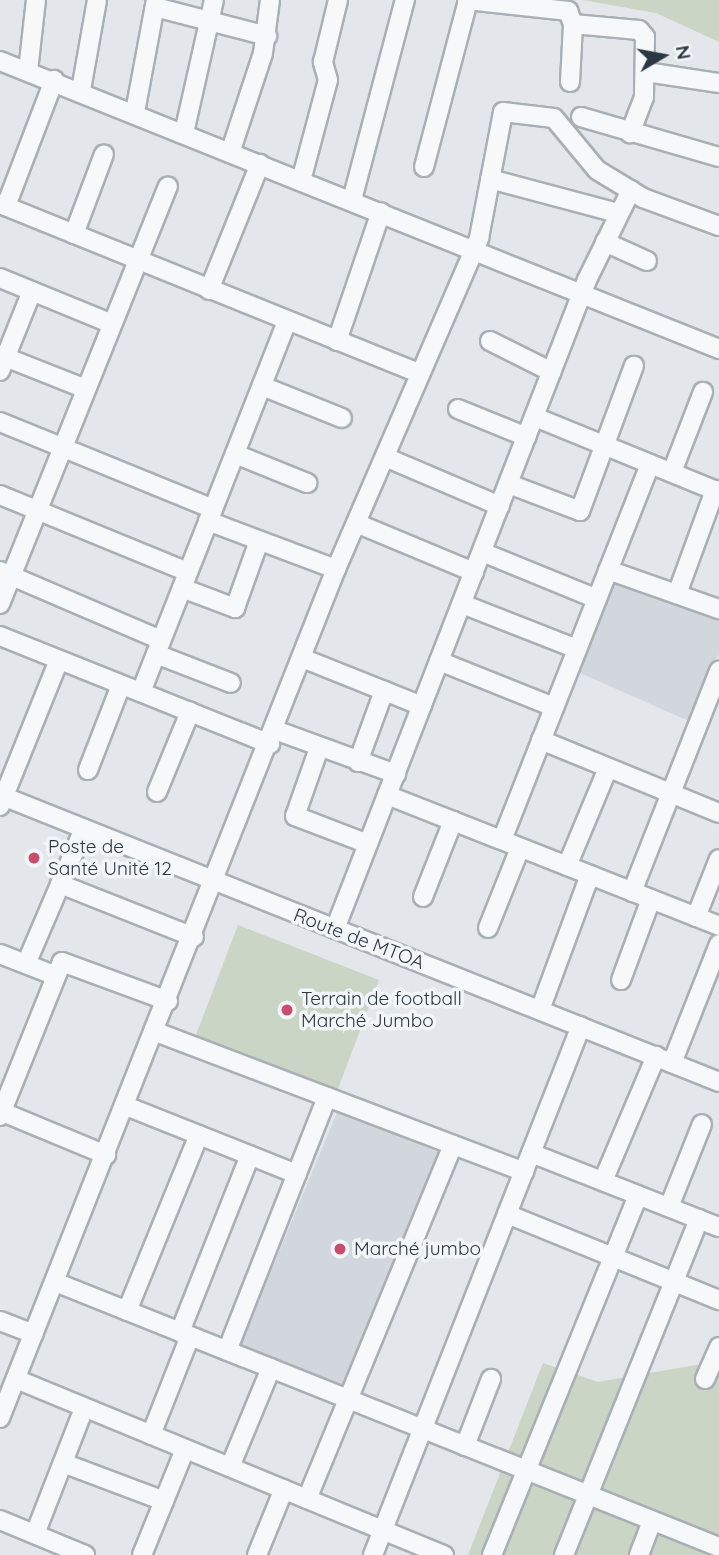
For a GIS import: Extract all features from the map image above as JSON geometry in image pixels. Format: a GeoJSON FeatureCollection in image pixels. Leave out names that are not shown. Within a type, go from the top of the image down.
{"type":"FeatureCollection","features":[{"type":"Feature","properties":{"kind":"street"},"geometry":{"type":"LineString","coordinates":[[28,71],[36,0]]}},
{"type":"Feature","properties":{"kind":"street"},"geometry":{"type":"LineString","coordinates":[[82,90],[97,0]]}},
{"type":"Feature","properties":{"kind":"street"},"geometry":{"type":"LineString","coordinates":[[184,133],[212,19],[214,0]]}},
{"type":"Feature","properties":{"kind":"street"},"geometry":{"type":"LineString","coordinates":[[230,153],[267,36],[270,0]]}},
{"type":"Feature","properties":{"kind":"street"},"geometry":{"type":"LineString","coordinates":[[302,177],[328,80],[324,55],[338,0]]}},
{"type":"Feature","properties":{"kind":"street"},"geometry":{"type":"LineString","coordinates":[[352,200],[405,0]]}},
{"type":"Feature","properties":{"kind":"street"},"geometry":{"type":"LineString","coordinates":[[424,167],[468,0],[569,11],[573,23],[570,82]]}},
{"type":"Feature","properties":{"kind":"street"},"geometry":{"type":"LineString","coordinates":[[135,112],[156,3],[267,36]]}},
{"type":"Feature","properties":{"kind":"street"},"geometry":{"type":"LineString","coordinates":[[573,23],[639,30],[646,72],[630,133]]}},
{"type":"Feature","properties":{"kind":"street"},"geometry":{"type":"LineString","coordinates":[[0,61],[82,90],[230,153],[302,177],[473,254],[581,298],[719,349]]}},
{"type":"Feature","properties":{"kind":"street"},"geometry":{"type":"LineString","coordinates":[[646,72],[719,83]]}},
{"type":"Feature","properties":{"kind":"street"},"geometry":{"type":"LineString","coordinates":[[54,80],[3,205],[420,374]]}},
{"type":"Feature","properties":{"kind":"street"},"geometry":{"type":"LineString","coordinates":[[0,1418],[216,883],[337,569],[473,254],[503,112],[554,118],[597,170],[631,190],[719,226]]}},
{"type":"Feature","properties":{"kind":"street"},"geometry":{"type":"LineString","coordinates":[[580,117],[719,157]]}},
{"type":"Feature","properties":{"kind":"street"},"geometry":{"type":"LineString","coordinates":[[74,234],[104,154]]}},
{"type":"Feature","properties":{"kind":"street"},"geometry":{"type":"LineString","coordinates":[[209,289],[260,164]]}},
{"type":"Feature","properties":{"kind":"street"},"geometry":{"type":"LineString","coordinates":[[490,179],[618,213]]}},
{"type":"Feature","properties":{"kind":"street"},"geometry":{"type":"LineString","coordinates":[[0,604],[6,574],[37,511],[167,186]]}},
{"type":"Feature","properties":{"kind":"street"},"geometry":{"type":"LineString","coordinates":[[335,929],[581,298],[618,213],[631,190]]}},
{"type":"Feature","properties":{"kind":"street"},"geometry":{"type":"LineString","coordinates":[[337,341],[381,212]]}},
{"type":"Feature","properties":{"kind":"street"},"geometry":{"type":"LineString","coordinates":[[605,242],[647,261]]}},
{"type":"Feature","properties":{"kind":"street"},"geometry":{"type":"LineString","coordinates":[[0,278],[113,324]]}},
{"type":"Feature","properties":{"kind":"street"},"geometry":{"type":"LineString","coordinates":[[32,291],[2,361],[86,389]]}},
{"type":"Feature","properties":{"kind":"street"},"geometry":{"type":"LineString","coordinates":[[141,692],[287,321]]}},
{"type":"Feature","properties":{"kind":"street"},"geometry":{"type":"LineString","coordinates":[[490,341],[552,372]]}},
{"type":"Feature","properties":{"kind":"street"},"geometry":{"type":"LineString","coordinates":[[509,484],[580,512],[634,366]]}},
{"type":"Feature","properties":{"kind":"street"},"geometry":{"type":"LineString","coordinates":[[261,386],[342,418]]}},
{"type":"Feature","properties":{"kind":"street"},"geometry":{"type":"LineString","coordinates":[[672,472],[703,392]]}},
{"type":"Feature","properties":{"kind":"street"},"geometry":{"type":"LineString","coordinates":[[458,409],[527,437]]}},
{"type":"Feature","properties":{"kind":"street"},"geometry":{"type":"LineString","coordinates":[[535,417],[717,491],[677,594]]}},
{"type":"Feature","properties":{"kind":"street"},"geometry":{"type":"LineString","coordinates":[[0,422],[63,447],[211,515],[259,541],[337,569]]}},
{"type":"Feature","properties":{"kind":"street"},"geometry":{"type":"LineString","coordinates":[[235,454],[307,483]]}},
{"type":"Feature","properties":{"kind":"street"},"geometry":{"type":"LineString","coordinates":[[385,457],[500,506]]}},
{"type":"Feature","properties":{"kind":"street"},"geometry":{"type":"LineString","coordinates":[[502,840],[650,464]]}},
{"type":"Feature","properties":{"kind":"street"},"geometry":{"type":"LineString","coordinates":[[0,495],[185,580],[235,607],[259,541]]}},
{"type":"Feature","properties":{"kind":"street"},"geometry":{"type":"LineString","coordinates":[[356,523],[474,572]]}},
{"type":"Feature","properties":{"kind":"street"},"geometry":{"type":"LineString","coordinates":[[482,552],[597,598]]}},
{"type":"Feature","properties":{"kind":"street"},"geometry":{"type":"LineString","coordinates":[[608,570],[719,609]]}},
{"type":"Feature","properties":{"kind":"street"},"geometry":{"type":"LineString","coordinates":[[6,574],[231,684]]}},
{"type":"Feature","properties":{"kind":"street"},"geometry":{"type":"LineString","coordinates":[[462,604],[577,649]]}},
{"type":"Feature","properties":{"kind":"street"},"geometry":{"type":"LineString","coordinates":[[0,636],[190,712],[319,748],[396,774]]}},
{"type":"Feature","properties":{"kind":"street"},"geometry":{"type":"LineString","coordinates":[[302,659],[422,706]]}},
{"type":"Feature","properties":{"kind":"street"},"geometry":{"type":"LineString","coordinates":[[1,799],[59,660]]}},
{"type":"Feature","properties":{"kind":"street"},"geometry":{"type":"LineString","coordinates":[[439,661],[554,707]]}},
{"type":"Feature","properties":{"kind":"street"},"geometry":{"type":"LineString","coordinates":[[632,892],[719,671]]}},
{"type":"Feature","properties":{"kind":"street"},"geometry":{"type":"LineString","coordinates":[[88,770],[121,685]]}},
{"type":"Feature","properties":{"kind":"street"},"geometry":{"type":"LineString","coordinates":[[358,762],[384,691]]}},
{"type":"Feature","properties":{"kind":"street"},"geometry":{"type":"LineString","coordinates":[[157,792],[190,712]]}},
{"type":"Feature","properties":{"kind":"street"},"geometry":{"type":"LineString","coordinates":[[541,740],[719,813]]}},
{"type":"Feature","properties":{"kind":"street"},"geometry":{"type":"LineString","coordinates":[[319,748],[295,816],[368,844]]}},
{"type":"Feature","properties":{"kind":"street"},"geometry":{"type":"LineString","coordinates":[[567,866],[608,768]]}},
{"type":"Feature","properties":{"kind":"street"},"geometry":{"type":"LineString","coordinates":[[387,795],[719,926]]}},
{"type":"Feature","properties":{"kind":"street","name":"Route de MTOA"},"geometry":{"type":"LineString","coordinates":[[1,799],[84,829],[719,1082]]}},
{"type":"Feature","properties":{"kind":"street"},"geometry":{"type":"LineString","coordinates":[[423,897],[453,821]]}},
{"type":"Feature","properties":{"kind":"street"},"geometry":{"type":"LineString","coordinates":[[26,964],[84,829]]}},
{"type":"Feature","properties":{"kind":"street"},"geometry":{"type":"LineString","coordinates":[[488,928],[520,848]]}},
{"type":"Feature","properties":{"kind":"street"},"geometry":{"type":"LineString","coordinates":[[695,917],[719,859]]}},
{"type":"Feature","properties":{"kind":"street"},"geometry":{"type":"LineString","coordinates":[[540,1010],[590,876]]}},
{"type":"Feature","properties":{"kind":"street"},"geometry":{"type":"LineString","coordinates":[[60,884],[194,937]]}},
{"type":"Feature","properties":{"kind":"street"},"geometry":{"type":"LineString","coordinates":[[621,980],[651,899]]}},
{"type":"Feature","properties":{"kind":"street"},"geometry":{"type":"LineString","coordinates":[[603,1181],[719,944]]}},
{"type":"Feature","properties":{"kind":"street"},"geometry":{"type":"LineString","coordinates":[[0,954],[56,976]]}},
{"type":"Feature","properties":{"kind":"street"},"geometry":{"type":"LineString","coordinates":[[106,1155],[1,1113],[56,976],[62,962],[168,1001]]}},
{"type":"Feature","properties":{"kind":"street"},"geometry":{"type":"LineString","coordinates":[[373,1555],[581,1026]]}},
{"type":"Feature","properties":{"kind":"street"},"geometry":{"type":"LineString","coordinates":[[156,1032],[524,1172]]}},
{"type":"Feature","properties":{"kind":"street"},"geometry":{"type":"LineString","coordinates":[[227,1351],[327,1097]]}},
{"type":"Feature","properties":{"kind":"street"},"geometry":{"type":"LineString","coordinates":[[126,1106],[297,1174]]}},
{"type":"Feature","properties":{"kind":"street"},"geometry":{"type":"LineString","coordinates":[[669,1207],[702,1124]]}},
{"type":"Feature","properties":{"kind":"street"},"geometry":{"type":"LineString","coordinates":[[127,1311],[199,1135]]}},
{"type":"Feature","properties":{"kind":"street"},"geometry":{"type":"LineString","coordinates":[[307,1499],[453,1145]]}},
{"type":"Feature","properties":{"kind":"street"},"geometry":{"type":"LineString","coordinates":[[531,1153],[719,1227]]}},
{"type":"Feature","properties":{"kind":"street"},"geometry":{"type":"LineString","coordinates":[[151,1435],[250,1155]]}},
{"type":"Feature","properties":{"kind":"street"},"geometry":{"type":"LineString","coordinates":[[492,1555],[638,1195]]}},
{"type":"Feature","properties":{"kind":"street"},"geometry":{"type":"LineString","coordinates":[[507,1214],[719,1300]]}},
{"type":"Feature","properties":{"kind":"street"},"geometry":{"type":"LineString","coordinates":[[564,1555],[699,1219]]}},
{"type":"Feature","properties":{"kind":"street"},"geometry":{"type":"LineString","coordinates":[[55,1282],[719,1547]]}},
{"type":"Feature","properties":{"kind":"street"},"geometry":{"type":"LineString","coordinates":[[0,1321],[34,1334]]}},
{"type":"Feature","properties":{"kind":"street"},"geometry":{"type":"LineString","coordinates":[[705,1379],[719,1347]]}},
{"type":"Feature","properties":{"kind":"street"},"geometry":{"type":"LineString","coordinates":[[230,1467],[271,1368]]}},
{"type":"Feature","properties":{"kind":"street"},"geometry":{"type":"LineString","coordinates":[[16,1379],[444,1555]]}},
{"type":"Feature","properties":{"kind":"street"},"geometry":{"type":"LineString","coordinates":[[465,1446],[491,1379]]}},
{"type":"Feature","properties":{"kind":"street"},"geometry":{"type":"LineString","coordinates":[[35,1534],[84,1408]]}},
{"type":"Feature","properties":{"kind":"street"},"geometry":{"type":"LineString","coordinates":[[142,1555],[185,1448]]}},
{"type":"Feature","properties":{"kind":"street"},"geometry":{"type":"LineString","coordinates":[[63,1463],[164,1501]]}},
{"type":"Feature","properties":{"kind":"street"},"geometry":{"type":"LineString","coordinates":[[257,1555],[284,1489]]}},
{"type":"Feature","properties":{"kind":"street"},"geometry":{"type":"LineString","coordinates":[[0,1520],[85,1555]]}},
{"type":"Feature","properties":{"kind":"street"},"geometry":{"type":"LineString","coordinates":[[639,1555],[652,1521]]}},
{"type":"Feature","properties":{"kind":"shaded area"},"geometry":{"type":"Polygon","coordinates":[[[615,576],[719,615],[719,653],[691,722],[578,672],[615,576]]]}},
{"type":"Feature","properties":{"kind":"shaded area","name":"Marché jumbo"},"geometry":{"type":"Polygon","coordinates":[[[338,1110],[440,1153],[341,1389],[240,1346],[338,1110]]]}},
{"type":"Feature","properties":{"kind":"green space"},"geometry":{"type":"Polygon","coordinates":[[[582,0],[719,0],[719,42],[656,13],[582,0]]]}},
{"type":"Feature","properties":{"kind":"green space","name":"Terrain de football Marché Jumbo"},"geometry":{"type":"Polygon","coordinates":[[[238,925],[379,980],[336,1094],[194,1040],[238,925]]]}},
{"type":"Feature","properties":{"kind":"green space"},"geometry":{"type":"Polygon","coordinates":[[[719,1361],[719,1555],[468,1555],[543,1363],[598,1382],[719,1361]]]}},
{"type":"Feature","properties":{"kind":"place","name":"Poste de Santé Unité 12"},"geometry":{"type":"Point","coordinates":[34,858]}},
{"type":"Feature","properties":{"kind":"place","name":"Terrain de football Marché Jumbo"},"geometry":{"type":"Point","coordinates":[287,1010]}},
{"type":"Feature","properties":{"kind":"place","name":"Marché jumbo"},"geometry":{"type":"Point","coordinates":[340,1249]}}]}
